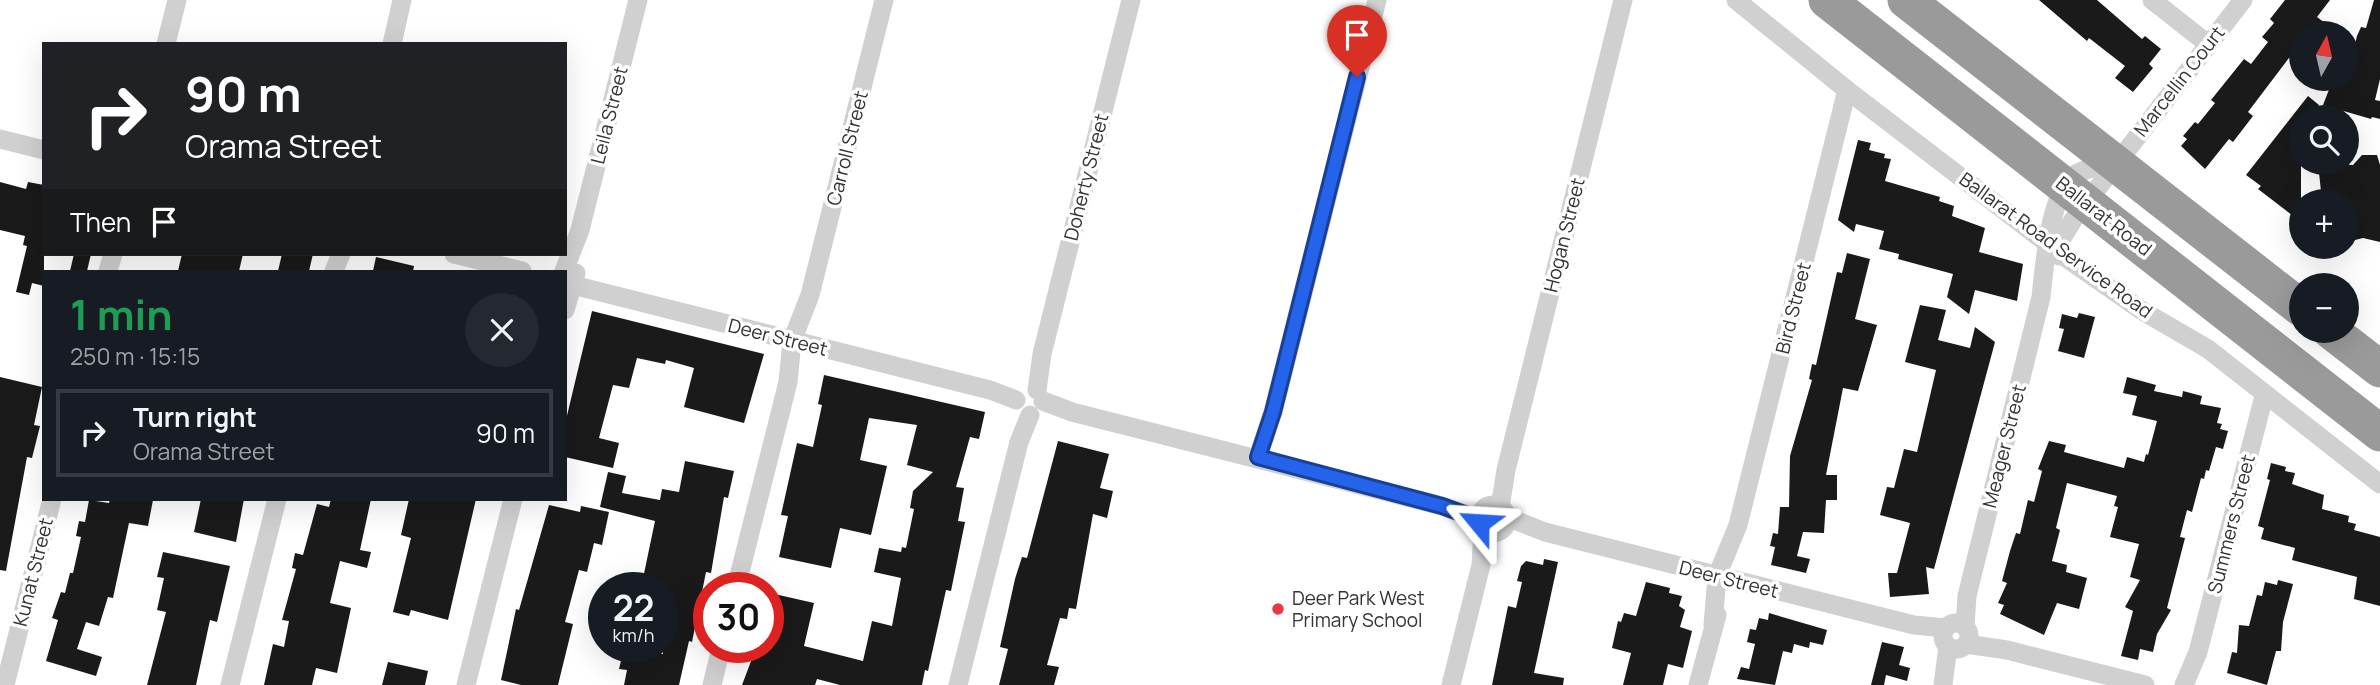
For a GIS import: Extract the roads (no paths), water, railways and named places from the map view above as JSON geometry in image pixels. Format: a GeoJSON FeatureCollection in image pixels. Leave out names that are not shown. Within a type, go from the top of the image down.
{"type":"FeatureCollection","features":[{"type":"Feature","properties":{"kind":"highway","name":"Ballarat Road"},"geometry":{"type":"LineString","coordinates":[[1827,0],[2380,433]]}},
{"type":"Feature","properties":{"kind":"highway"},"geometry":{"type":"LineString","coordinates":[[1906,0],[2289,299]]}},
{"type":"Feature","properties":{"kind":"highway"},"geometry":{"type":"LineString","coordinates":[[2194,285],[2222,246]]}},
{"type":"Feature","properties":{"kind":"highway"},"geometry":{"type":"LineString","coordinates":[[2346,343],[2380,369]]}},
{"type":"Feature","properties":{"kind":"street"},"geometry":{"type":"LineString","coordinates":[[166,42],[177,0]]}},
{"type":"Feature","properties":{"kind":"street"},"geometry":{"type":"LineString","coordinates":[[392,42],[402,0]]}},
{"type":"Feature","properties":{"kind":"street","name":"Leila Street"},"geometry":{"type":"LineString","coordinates":[[567,279],[638,0]]}},
{"type":"Feature","properties":{"kind":"street","name":"Carroll Street"},"geometry":{"type":"LineString","coordinates":[[740,572],[884,0]]}},
{"type":"Feature","properties":{"kind":"street","name":"Doherty Street"},"geometry":{"type":"LineString","coordinates":[[958,685],[1131,0]]}},
{"type":"Feature","properties":{"kind":"street"},"geometry":{"type":"LineString","coordinates":[[1263,458],[1377,0]]}},
{"type":"Feature","properties":{"kind":"street","name":"Hogan Street"},"geometry":{"type":"LineString","coordinates":[[1451,685],[1623,0]]}},
{"type":"Feature","properties":{"kind":"street","name":"Ballarat Road Service Road"},"geometry":{"type":"LineString","coordinates":[[1736,0],[1847,90],[2054,248],[2141,310],[2208,349],[2264,396],[2380,484]]}},
{"type":"Feature","properties":{"kind":"street"},"geometry":{"type":"LineString","coordinates":[[2152,0],[2208,44]]}},
{"type":"Feature","properties":{"kind":"street","name":"Marcellin Court"},"geometry":{"type":"LineString","coordinates":[[2115,163],[2243,0]]}},
{"type":"Feature","properties":{"kind":"street","name":"Bird Street"},"geometry":{"type":"LineString","coordinates":[[1698,685],[1847,90]]}},
{"type":"Feature","properties":{"kind":"street"},"geometry":{"type":"LineString","coordinates":[[0,139],[42,150]]}},
{"type":"Feature","properties":{"kind":"street","name":"Meager Street"},"geometry":{"type":"LineString","coordinates":[[1944,685],[2054,248],[2076,195],[2115,163]]}},
{"type":"Feature","properties":{"kind":"street","name":"Meager Street"},"geometry":{"type":"LineString","coordinates":[[2054,248],[2063,235],[2076,195],[2076,175],[2115,163]]}},
{"type":"Feature","properties":{"kind":"street"},"geometry":{"type":"LineString","coordinates":[[462,256],[518,270]]}},
{"type":"Feature","properties":{"kind":"street","name":"Deer Street"},"geometry":{"type":"LineString","coordinates":[[567,279],[798,342],[1263,458],[2144,685]]}},
{"type":"Feature","properties":{"kind":"street","name":"Summers Street"},"geometry":{"type":"LineString","coordinates":[[2184,685],[2198,652],[2264,396]]}},
{"type":"Feature","properties":{"kind":"street","name":"Kunat Street"},"geometry":{"type":"LineString","coordinates":[[5,685],[51,501]]}},
{"type":"Feature","properties":{"kind":"street"},"geometry":{"type":"LineString","coordinates":[[230,685],[276,501]]}},
{"type":"Feature","properties":{"kind":"street"},"geometry":{"type":"LineString","coordinates":[[466,685],[512,501]]}},
{"type":"Feature","properties":{"kind":"street","name":"Summers Street"},"geometry":{"type":"LineString","coordinates":[[2196,685],[2198,652]]}},
{"type":"Feature","properties":{"kind":"street"},"geometry":{"type":"LineString","coordinates":[[712,685],[717,663]]}},
{"type":"Feature","properties":{"kind":"place","name":"Deer Park West Primary School"},"geometry":{"type":"Point","coordinates":[1278,609]}}]}
